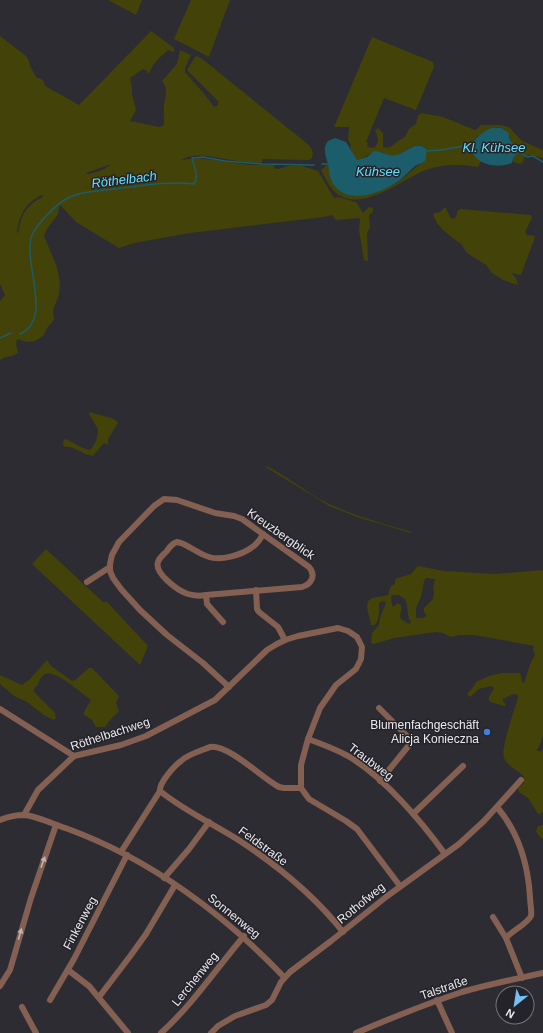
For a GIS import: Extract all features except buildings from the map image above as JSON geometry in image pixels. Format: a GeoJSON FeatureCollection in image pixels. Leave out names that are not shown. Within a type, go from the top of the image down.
{"type":"FeatureCollection","features":[{"type":"Feature","properties":{"kind":"street","name":"Kreuzbergblick"},"geometry":{"type":"LineString","coordinates":[[110,567],[112,555],[119,542],[154,506],[166,498],[177,500],[215,513],[242,519],[309,567],[313,572],[313,577],[309,584],[302,587],[256,590]]}},
{"type":"Feature","properties":{"kind":"street"},"geometry":{"type":"LineString","coordinates":[[263,534],[258,542],[248,550],[242,553],[218,558],[208,557],[181,543],[174,543],[158,562],[158,569],[160,573],[174,586],[184,593],[193,595],[256,590],[257,609],[278,627],[286,640]]}},
{"type":"Feature","properties":{"kind":"street"},"geometry":{"type":"LineString","coordinates":[[87,582],[110,567],[111,574],[121,590],[144,614],[167,635],[203,663],[229,687]]}},
{"type":"Feature","properties":{"kind":"street"},"geometry":{"type":"LineString","coordinates":[[206,595],[207,604],[223,622]]}},
{"type":"Feature","properties":{"kind":"street","name":"Röthelbachweg"},"geometry":{"type":"LineString","coordinates":[[24,815],[38,790],[74,756],[146,736],[215,700],[267,650],[286,640],[338,628],[354,634],[357,637],[362,647],[359,665],[336,685],[327,696],[320,708],[308,739]]}},
{"type":"Feature","properties":{"kind":"street"},"geometry":{"type":"LineString","coordinates":[[379,708],[406,735],[410,744],[380,781]]}},
{"type":"Feature","properties":{"kind":"street"},"geometry":{"type":"LineString","coordinates":[[0,710],[74,756]]}},
{"type":"Feature","properties":{"kind":"street"},"geometry":{"type":"LineString","coordinates":[[308,739],[300,765],[301,788],[309,799],[341,818],[357,830],[400,886]]}},
{"type":"Feature","properties":{"kind":"street","name":"Traubweg"},"geometry":{"type":"LineString","coordinates":[[308,739],[349,757],[380,781],[413,814],[445,854]]}},
{"type":"Feature","properties":{"kind":"street","name":"Finkenweg"},"geometry":{"type":"LineString","coordinates":[[50,1000],[68,970],[102,906],[124,854],[160,791],[159,789],[161,784],[181,760],[214,746],[230,752],[279,787],[301,788]]}},
{"type":"Feature","properties":{"kind":"street"},"geometry":{"type":"LineString","coordinates":[[413,814],[463,766]]}},
{"type":"Feature","properties":{"kind":"street","name":"Rothofweg"},"geometry":{"type":"LineString","coordinates":[[211,1033],[218,1026],[235,1016],[266,1005],[272,1000],[284,977],[400,886],[473,832],[521,780]]}},
{"type":"Feature","properties":{"kind":"street","name":"Feldstraße"},"geometry":{"type":"LineString","coordinates":[[160,791],[241,842],[296,883],[327,912],[343,932]]}},
{"type":"Feature","properties":{"kind":"street"},"geometry":{"type":"LineString","coordinates":[[497,807],[507,820],[521,849],[528,872],[531,911],[531,916],[528,921],[506,938]]}},
{"type":"Feature","properties":{"kind":"street"},"geometry":{"type":"LineString","coordinates":[[0,820],[24,815],[56,825],[24,919],[10,970],[0,986]]}},
{"type":"Feature","properties":{"kind":"street"},"geometry":{"type":"LineString","coordinates":[[164,878],[189,849],[208,822]]}},
{"type":"Feature","properties":{"kind":"street","name":"Sonnenweg"},"geometry":{"type":"LineString","coordinates":[[56,825],[95,839],[124,854],[175,885],[244,936],[284,977]]}},
{"type":"Feature","properties":{"kind":"street"},"geometry":{"type":"LineString","coordinates":[[99,997],[135,950],[175,885]]}},
{"type":"Feature","properties":{"kind":"street"},"geometry":{"type":"LineString","coordinates":[[493,917],[506,938],[522,978]]}},
{"type":"Feature","properties":{"kind":"street","name":"Lerchenweg"},"geometry":{"type":"LineString","coordinates":[[161,1033],[175,1021],[195,998],[244,936]]}},
{"type":"Feature","properties":{"kind":"street"},"geometry":{"type":"LineString","coordinates":[[68,970],[87,984],[128,1033]]}},
{"type":"Feature","properties":{"kind":"street","name":"Talstraße"},"geometry":{"type":"LineString","coordinates":[[356,1033],[437,1000],[491,984],[543,973]]}},
{"type":"Feature","properties":{"kind":"street"},"geometry":{"type":"LineString","coordinates":[[437,1000],[452,1033]]}},
{"type":"Feature","properties":{"kind":"street"},"geometry":{"type":"LineString","coordinates":[[22,1007],[36,1033]]}},
{"type":"Feature","properties":{"kind":"shaded area"},"geometry":{"type":"Polygon","coordinates":[[[108,0],[142,0],[136,15],[108,0]]]}},
{"type":"Feature","properties":{"kind":"shaded area"},"geometry":{"type":"Polygon","coordinates":[[[191,0],[230,0],[209,57],[174,39],[191,0]]]}},
{"type":"Feature","properties":{"kind":"shaded area"},"geometry":{"type":"Polygon","coordinates":[[[151,31],[174,48],[174,52],[168,50],[154,64],[149,74],[143,69],[130,78],[136,110],[130,121],[159,127],[163,126],[166,90],[162,81],[177,64],[180,50],[191,55],[185,68],[185,72],[214,107],[217,106],[219,102],[187,70],[196,56],[201,58],[306,143],[312,149],[313,154],[311,159],[308,160],[263,159],[260,163],[203,156],[192,156],[181,160],[198,158],[251,165],[275,165],[274,168],[278,169],[288,166],[302,166],[318,171],[334,198],[338,197],[356,202],[363,213],[369,207],[373,208],[373,212],[369,215],[370,227],[367,233],[368,261],[364,260],[359,230],[359,218],[336,220],[332,215],[190,233],[134,243],[119,248],[76,222],[60,205],[58,214],[46,230],[44,236],[57,267],[60,283],[59,295],[53,310],[54,320],[47,328],[43,336],[35,341],[27,342],[17,339],[16,344],[18,353],[14,356],[0,360],[0,301],[5,295],[0,284],[0,36],[26,56],[36,77],[43,80],[45,86],[79,105],[151,31]],[[110,165],[86,173],[88,174],[99,171],[110,165]],[[42,195],[31,202],[24,210],[19,221],[17,233],[25,211],[32,203],[43,197],[42,195]]]}},
{"type":"Feature","properties":{"kind":"shaded area"},"geometry":{"type":"Polygon","coordinates":[[[372,37],[433,62],[434,67],[416,110],[384,98],[366,142],[368,143],[367,147],[374,148],[377,144],[378,138],[375,131],[378,128],[383,133],[383,147],[387,148],[392,146],[405,137],[409,129],[416,124],[418,116],[421,113],[443,117],[475,130],[481,125],[500,125],[509,127],[522,141],[543,150],[543,158],[529,155],[524,157],[523,162],[520,164],[513,162],[512,158],[519,151],[505,130],[495,128],[484,132],[472,144],[473,153],[481,161],[478,167],[452,165],[432,168],[380,193],[368,198],[356,200],[344,198],[334,191],[328,184],[321,170],[328,164],[333,182],[337,188],[348,195],[355,196],[383,189],[399,181],[424,162],[426,149],[419,145],[395,156],[374,152],[362,159],[357,160],[354,157],[348,140],[349,127],[334,127],[372,37]]]}},
{"type":"Feature","properties":{"kind":"shaded area"},"geometry":{"type":"Polygon","coordinates":[[[446,208],[450,217],[453,219],[456,217],[458,210],[461,209],[531,215],[532,218],[525,232],[527,235],[535,236],[534,240],[521,275],[511,273],[516,278],[518,285],[503,280],[492,273],[486,265],[467,253],[461,244],[443,230],[433,215],[434,213],[440,212],[446,208]]]}},
{"type":"Feature","properties":{"kind":"shaded area"},"geometry":{"type":"Polygon","coordinates":[[[90,412],[114,419],[118,423],[108,439],[108,445],[105,443],[103,444],[93,456],[71,447],[64,447],[63,443],[66,439],[83,448],[90,450],[92,448],[98,435],[98,429],[89,414],[90,412]]]}},
{"type":"Feature","properties":{"kind":"shaded area"},"geometry":{"type":"Polygon","coordinates":[[[267,466],[316,497],[330,504],[364,518],[412,532],[411,533],[360,518],[329,506],[269,469],[266,467],[267,466]]]}},
{"type":"Feature","properties":{"kind":"shaded area"},"geometry":{"type":"Polygon","coordinates":[[[46,549],[104,603],[106,601],[148,646],[140,665],[32,564],[46,549]]]}},
{"type":"Feature","properties":{"kind":"shaded area"},"geometry":{"type":"Polygon","coordinates":[[[418,566],[444,571],[496,574],[543,570],[543,736],[539,747],[536,750],[540,752],[543,749],[543,813],[538,814],[528,798],[519,792],[518,788],[524,783],[524,777],[508,764],[503,754],[518,695],[513,694],[503,699],[506,705],[505,706],[489,701],[489,697],[494,688],[491,686],[479,689],[470,697],[467,694],[476,682],[489,676],[502,673],[519,673],[521,675],[522,682],[524,683],[535,655],[533,649],[534,646],[474,635],[459,635],[451,637],[443,633],[436,632],[394,638],[374,644],[371,643],[372,633],[379,625],[386,603],[384,601],[379,603],[378,620],[375,625],[371,625],[367,607],[368,601],[372,598],[388,595],[391,586],[395,584],[395,579],[411,574],[418,566]],[[426,578],[421,597],[416,608],[416,618],[427,616],[424,612],[424,608],[433,599],[435,579],[426,578]],[[392,595],[392,605],[394,607],[397,603],[401,605],[400,617],[409,624],[411,622],[405,599],[399,595],[392,595]]]}},
{"type":"Feature","properties":{"kind":"shaded area"},"geometry":{"type":"Polygon","coordinates":[[[47,660],[51,666],[72,681],[89,668],[92,668],[119,696],[116,703],[119,711],[105,727],[96,727],[92,720],[83,714],[91,700],[62,678],[55,675],[49,673],[45,674],[41,677],[38,685],[34,689],[34,692],[55,713],[56,718],[54,720],[45,716],[27,702],[14,696],[0,684],[0,675],[22,685],[29,680],[47,660]]]}},
{"type":"Feature","properties":{"kind":"shaded area"},"geometry":{"type":"Polygon","coordinates":[[[543,825],[543,839],[536,831],[538,826],[543,825]]]}},
{"type":"Feature","properties":{"kind":"water","name":"Kl. Kühsee"},"geometry":{"type":"Polygon","coordinates":[[[492,128],[501,128],[508,132],[510,140],[519,151],[513,158],[512,163],[500,166],[487,164],[476,158],[472,152],[471,146],[475,140],[480,135],[492,128]]]}},
{"type":"Feature","properties":{"kind":"water","name":"Kühsee"},"geometry":{"type":"Polygon","coordinates":[[[335,138],[346,142],[357,160],[367,157],[374,151],[393,155],[400,154],[419,145],[426,149],[426,158],[425,161],[415,166],[393,185],[375,193],[355,196],[338,190],[332,182],[325,146],[328,141],[335,138]]]}},
{"type":"Feature","properties":{"kind":"waterway","name":"Röthelbach"},"geometry":{"type":"LineString","coordinates":[[426,151],[464,146]]}},
{"type":"Feature","properties":{"kind":"waterway","name":"Röthelbach"},"geometry":{"type":"LineString","coordinates":[[518,151],[527,157],[533,156],[543,162]]}},
{"type":"Feature","properties":{"kind":"waterway","name":"Röthelbach"},"geometry":{"type":"LineString","coordinates":[[20,334],[30,327],[35,316],[36,303],[30,246],[32,235],[53,209],[68,198],[79,194],[145,185],[164,183],[194,184],[196,175],[192,158],[203,157],[225,161],[262,164],[314,165]]}},
{"type":"Feature","properties":{"kind":"waterway","name":"Röthelbach"},"geometry":{"type":"LineString","coordinates":[[322,164],[328,164]]}},
{"type":"Feature","properties":{"kind":"waterway","name":"Röthelbach"},"geometry":{"type":"LineString","coordinates":[[0,338],[11,333]]}},
{"type":"Feature","properties":{"kind":"place","name":"Blumenfachgeschäft Alicja Konieczna"},"geometry":{"type":"Point","coordinates":[487,732]}}]}
